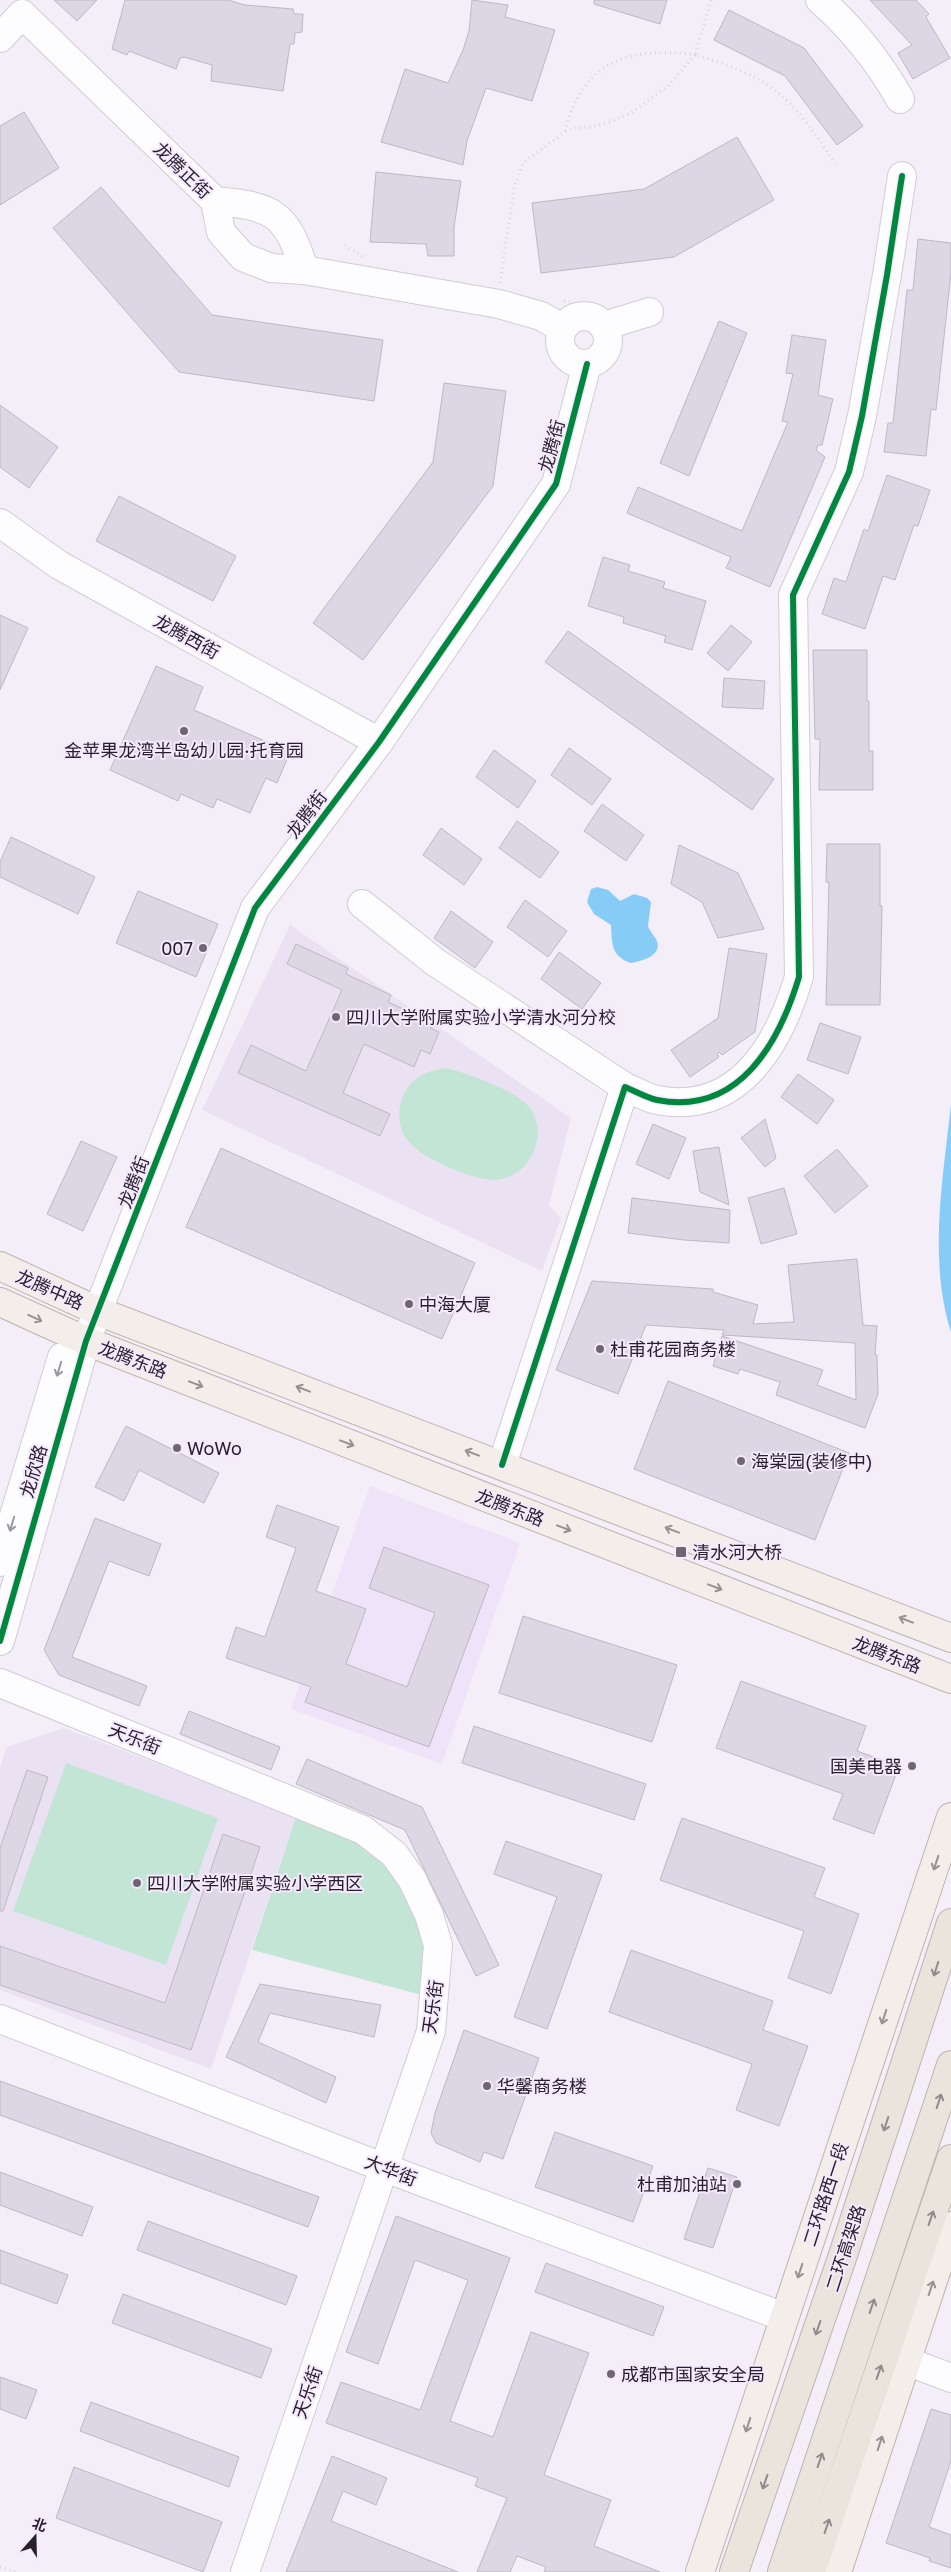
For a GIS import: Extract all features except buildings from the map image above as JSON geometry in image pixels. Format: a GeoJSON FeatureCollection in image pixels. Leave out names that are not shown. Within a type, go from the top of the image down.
{"type":"FeatureCollection","features":[{"type":"Feature","properties":{"kind":"highway","name":"二环高架路"},"geometry":{"type":"LineString","coordinates":[[734,2572],[842,2258],[951,1923]]}},
{"type":"Feature","properties":{"kind":"highway"},"geometry":{"type":"LineString","coordinates":[[782,2572],[951,2065]]}},
{"type":"Feature","properties":{"kind":"highway"},"geometry":{"type":"LineString","coordinates":[[811,2572],[951,2159]]}},
{"type":"Feature","properties":{"kind":"main road","name":"龙腾中路"},"geometry":{"type":"LineString","coordinates":[[0,1266],[91,1307]]}},
{"type":"Feature","properties":{"kind":"main road","name":"龙腾中路"},"geometry":{"type":"LineString","coordinates":[[0,1302],[78,1337]]}},
{"type":"Feature","properties":{"kind":"main road","name":"龙腾东路"},"geometry":{"type":"LineString","coordinates":[[91,1307],[951,1638]]}},
{"type":"Feature","properties":{"kind":"main road","name":"龙腾东路"},"geometry":{"type":"LineString","coordinates":[[78,1337],[951,1679]]}},
{"type":"Feature","properties":{"kind":"main road","name":"二环路西一段"},"geometry":{"type":"LineString","coordinates":[[700,2572],[951,1817]]}},
{"type":"Feature","properties":{"kind":"main road"},"geometry":{"type":"LineString","coordinates":[[837,2572],[951,2226]]}},
{"type":"Feature","properties":{"kind":"street"},"geometry":{"type":"LineString","coordinates":[[820,0],[840,18],[860,41],[900,98]]}},
{"type":"Feature","properties":{"kind":"street","name":"龙腾正街"},"geometry":{"type":"LineString","coordinates":[[0,38],[19,7],[215,201],[248,204],[275,214],[297,244],[304,270]]}},
{"type":"Feature","properties":{"kind":"street"},"geometry":{"type":"LineString","coordinates":[[362,904],[435,962],[625,1087],[657,1100],[687,1101],[710,1096],[732,1086],[752,1071],[770,1047],[788,1012],[799,977],[793,595],[848,472],[862,416],[902,176]]}},
{"type":"Feature","properties":{"kind":"street"},"geometry":{"type":"LineString","coordinates":[[215,201],[221,232],[243,257],[271,268],[304,270],[499,304],[541,316],[562,328]]}},
{"type":"Feature","properties":{"kind":"street"},"geometry":{"type":"LineString","coordinates":[[599,317],[608,342],[606,350],[601,357],[587,364],[572,361],[566,356],[560,343],[562,328],[573,318],[582,315],[598,320],[599,317],[649,312]]}},
{"type":"Feature","properties":{"kind":"street","name":"龙腾街"},"geometry":{"type":"LineString","coordinates":[[91,1307],[116,1268],[255,908],[379,742],[556,484],[587,364]]}},
{"type":"Feature","properties":{"kind":"street","name":"龙腾西街"},"geometry":{"type":"LineString","coordinates":[[0,523],[59,565],[379,742]]}},
{"type":"Feature","properties":{"kind":"street"},"geometry":{"type":"LineString","coordinates":[[502,1465],[625,1087]]}},
{"type":"Feature","properties":{"kind":"street","name":"龙欣路"},"geometry":{"type":"LineString","coordinates":[[0,1641],[78,1337],[91,1307]]}},
{"type":"Feature","properties":{"kind":"street"},"geometry":{"type":"LineString","coordinates":[[0,1562],[78,1337]]}},
{"type":"Feature","properties":{"kind":"street","name":"天乐街"},"geometry":{"type":"LineString","coordinates":[[0,1683],[362,1830],[394,1854],[412,1880],[429,1915],[438,1945],[431,2031],[244,2572]]}},
{"type":"Feature","properties":{"kind":"street","name":"大华街"},"geometry":{"type":"LineString","coordinates":[[0,2019],[385,2168],[784,2317]]}},
{"type":"Feature","properties":{"kind":"street"},"geometry":{"type":"LineString","coordinates":[[906,2362],[951,2378]]}},
{"type":"Feature","properties":{"kind":"path"},"geometry":{"type":"LineString","coordinates":[[509,286],[500,283],[514,189],[523,163],[565,132],[575,128],[591,127],[610,122],[631,113],[668,86],[695,54],[711,0]]}},
{"type":"Feature","properties":{"kind":"path"},"geometry":{"type":"LineString","coordinates":[[565,132],[575,100],[585,84],[604,66],[622,58],[668,51],[695,54],[724,62],[768,84],[801,115],[835,164]]}},
{"type":"Feature","properties":{"kind":"path"},"geometry":{"type":"LineString","coordinates":[[559,300],[599,317]]}},
{"type":"Feature","properties":{"kind":"path"},"geometry":{"type":"LineString","coordinates":[[0,2566],[17,2572]]}},
{"type":"Feature","properties":{"kind":"shaded area","name":"四川大学附属实验小学清水河分校"},"geometry":{"type":"Polygon","coordinates":[[[290,925],[571,1118],[549,1205],[561,1218],[542,1271],[202,1110],[290,925]]]}},
{"type":"Feature","properties":{"kind":"shaded area"},"geometry":{"type":"Polygon","coordinates":[[[370,1486],[520,1543],[442,1764],[291,1709],[370,1486]]]}},
{"type":"Feature","properties":{"kind":"shaded area","name":"四川大学附属实验小学西区"},"geometry":{"type":"Polygon","coordinates":[[[64,1728],[296,1817],[211,2069],[0,1990],[0,1769],[6,1747],[64,1728]]]}},
{"type":"Feature","properties":{"kind":"green space"},"geometry":{"type":"Polygon","coordinates":[[[445,1068],[478,1078],[503,1089],[530,1108],[536,1119],[537,1143],[533,1154],[517,1172],[506,1178],[494,1180],[473,1176],[436,1161],[409,1142],[400,1126],[399,1116],[402,1098],[407,1089],[420,1076],[445,1068]]]}},
{"type":"Feature","properties":{"kind":"green space"},"geometry":{"type":"Polygon","coordinates":[[[66,1763],[218,1818],[166,1965],[13,1911],[66,1763]]]}},
{"type":"Feature","properties":{"kind":"green space"},"geometry":{"type":"Polygon","coordinates":[[[296,1817],[357,1840],[382,1857],[424,1923],[428,1961],[422,1995],[252,1950],[296,1817]]]}},
{"type":"Feature","properties":{"kind":"water"},"geometry":{"type":"Polygon","coordinates":[[[597,887],[608,890],[620,901],[634,894],[647,898],[651,902],[648,926],[658,946],[654,954],[631,963],[616,953],[612,944],[611,925],[594,914],[587,902],[591,889],[597,887]]]}},
{"type":"Feature","properties":{"kind":"water"},"geometry":{"type":"Polygon","coordinates":[[[951,1104],[951,1332],[940,1276],[939,1219],[951,1104]]]}},
{"type":"Feature","properties":{"kind":"cycle path"},"geometry":{"type":"LineString","coordinates":[[502,1465],[625,1087],[657,1100],[686,1102],[711,1097],[733,1086],[751,1069],[767,1049],[791,1002],[799,977],[793,595],[849,472],[862,416],[902,176]]}},
{"type":"Feature","properties":{"kind":"cycle path"},"geometry":{"type":"LineString","coordinates":[[0,1641],[86,1341],[255,908],[379,742],[556,484],[587,364]]}},
{"type":"Feature","properties":{"kind":"place","name":"金苹果龙湾半岛幼儿园·托育园"},"geometry":{"type":"Point","coordinates":[184,731]}},
{"type":"Feature","properties":{"kind":"place","name":"007"},"geometry":{"type":"Point","coordinates":[203,948]}},
{"type":"Feature","properties":{"kind":"place","name":"四川大学附属实验小学清水河分校"},"geometry":{"type":"Point","coordinates":[336,1017]}},
{"type":"Feature","properties":{"kind":"place","name":"中海大厦"},"geometry":{"type":"Point","coordinates":[409,1304]}},
{"type":"Feature","properties":{"kind":"place","name":"杜甫花园商务楼"},"geometry":{"type":"Point","coordinates":[600,1349]}},
{"type":"Feature","properties":{"kind":"place","name":"WoWo"},"geometry":{"type":"Point","coordinates":[177,1448]}},
{"type":"Feature","properties":{"kind":"place","name":"海棠园(装修中)"},"geometry":{"type":"Point","coordinates":[741,1461]}},
{"type":"Feature","properties":{"kind":"place","name":"清水河大桥"},"geometry":{"type":"Point","coordinates":[681,1552]}},
{"type":"Feature","properties":{"kind":"place","name":"国美电器"},"geometry":{"type":"Point","coordinates":[912,1766]}},
{"type":"Feature","properties":{"kind":"place","name":"四川大学附属实验小学西区"},"geometry":{"type":"Point","coordinates":[137,1883]}},
{"type":"Feature","properties":{"kind":"place","name":"华馨商务楼"},"geometry":{"type":"Point","coordinates":[487,2086]}},
{"type":"Feature","properties":{"kind":"place","name":"杜甫加油站"},"geometry":{"type":"Point","coordinates":[737,2184]}},
{"type":"Feature","properties":{"kind":"place","name":"成都市国家安全局"},"geometry":{"type":"Point","coordinates":[611,2374]}}]}
